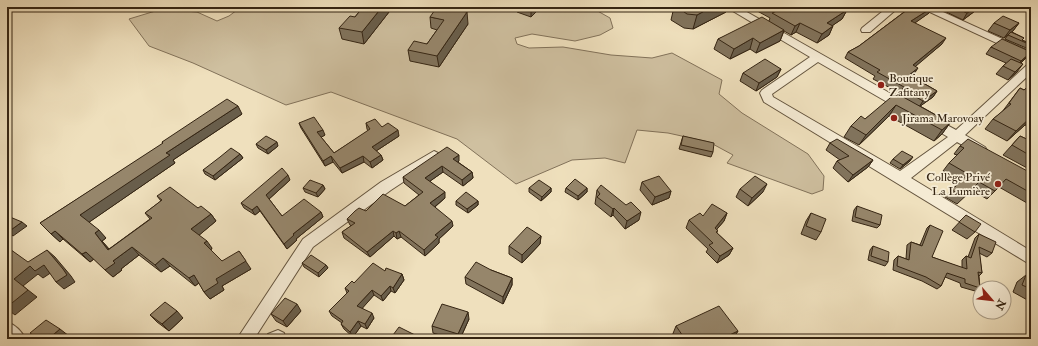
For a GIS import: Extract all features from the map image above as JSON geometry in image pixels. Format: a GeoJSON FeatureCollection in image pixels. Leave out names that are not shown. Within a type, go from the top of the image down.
{"type":"FeatureCollection","features":[{"type":"Feature","properties":{"kind":"street"},"geometry":{"type":"LineString","coordinates":[[731,7],[990,155]]}},
{"type":"Feature","properties":{"kind":"street"},"geometry":{"type":"LineString","coordinates":[[866,30],[894,7]]}},
{"type":"Feature","properties":{"kind":"street"},"geometry":{"type":"LineString","coordinates":[[924,7],[1031,56]]}},
{"type":"Feature","properties":{"kind":"street"},"geometry":{"type":"LineString","coordinates":[[817,57],[766,93],[768,99],[901,178],[1031,259]]}},
{"type":"Feature","properties":{"kind":"street"},"geometry":{"type":"LineString","coordinates":[[901,178],[957,136],[1031,67]]}},
{"type":"Feature","properties":{"kind":"street"},"geometry":{"type":"LineString","coordinates":[[245,339],[308,243],[380,191],[434,156]]}},
{"type":"Feature","properties":{"kind":"street"},"geometry":{"type":"LineString","coordinates":[[7,329],[17,339]]}},
{"type":"Feature","properties":{"kind":"shaded area"},"geometry":{"type":"Polygon","coordinates":[[[241,7],[598,7],[594,9],[610,18],[613,28],[600,35],[575,41],[532,34],[515,38],[517,44],[529,48],[563,47],[611,55],[652,58],[672,53],[722,80],[719,94],[742,113],[808,154],[824,176],[823,190],[812,194],[727,163],[733,155],[709,142],[668,133],[637,130],[625,163],[605,158],[572,160],[516,184],[457,139],[331,92],[286,105],[193,63],[149,46],[129,19],[162,9],[197,12],[217,21],[229,16],[241,7]]]}},
{"type":"Feature","properties":{"kind":"building"},"geometry":{"type":"Polygon","coordinates":[[[363,7],[382,7],[362,32],[339,28],[350,16],[355,17],[363,7]]]}},
{"type":"Feature","properties":{"kind":"building"},"geometry":{"type":"Polygon","coordinates":[[[437,7],[467,12],[437,56],[408,50],[414,41],[427,44],[444,20],[430,17],[437,7]]]}},
{"type":"Feature","properties":{"kind":"building"},"geometry":{"type":"Polygon","coordinates":[[[677,7],[712,7],[697,15],[687,14],[677,7]]]}},
{"type":"Feature","properties":{"kind":"building"},"geometry":{"type":"Polygon","coordinates":[[[770,7],[840,7],[847,10],[827,23],[833,26],[822,34],[800,23],[795,26],[772,13],[777,11],[770,7]]]}},
{"type":"Feature","properties":{"kind":"building"},"geometry":{"type":"Polygon","coordinates":[[[911,7],[933,7],[911,21],[946,38],[913,65],[918,68],[909,75],[937,91],[923,101],[902,89],[904,87],[877,72],[880,70],[848,52],[859,46],[911,7]]]}},
{"type":"Feature","properties":{"kind":"building"},"geometry":{"type":"Polygon","coordinates":[[[953,7],[976,7],[967,13],[953,7]]]}},
{"type":"Feature","properties":{"kind":"building"},"geometry":{"type":"Polygon","coordinates":[[[1003,16],[1019,23],[1010,30],[994,23],[1003,16]]]}},
{"type":"Feature","properties":{"kind":"building"},"geometry":{"type":"Polygon","coordinates":[[[762,17],[784,30],[760,43],[753,38],[734,49],[718,39],[762,17]]]}},
{"type":"Feature","properties":{"kind":"building"},"geometry":{"type":"Polygon","coordinates":[[[1011,32],[1024,38],[1022,40],[1031,45],[1008,35],[1011,32]]]}},
{"type":"Feature","properties":{"kind":"building"},"geometry":{"type":"Polygon","coordinates":[[[1002,39],[1031,52],[1021,61],[991,47],[1002,39]]]}},
{"type":"Feature","properties":{"kind":"building"},"geometry":{"type":"Polygon","coordinates":[[[765,59],[781,69],[759,83],[743,73],[765,59]]]}},
{"type":"Feature","properties":{"kind":"building"},"geometry":{"type":"Polygon","coordinates":[[[1011,59],[1023,64],[1015,72],[1003,66],[1011,59]]]}},
{"type":"Feature","properties":{"kind":"building"},"geometry":{"type":"Polygon","coordinates":[[[1031,84],[1031,117],[1016,131],[993,119],[1011,104],[1009,103],[1020,88],[1024,90],[1031,84]]]}},
{"type":"Feature","properties":{"kind":"building"},"geometry":{"type":"Polygon","coordinates":[[[896,93],[950,123],[942,130],[896,105],[866,135],[851,126],[861,116],[865,119],[896,93]]]}},
{"type":"Feature","properties":{"kind":"building"},"geometry":{"type":"Polygon","coordinates":[[[227,99],[238,106],[166,153],[170,155],[80,215],[99,230],[95,233],[108,250],[152,218],[145,213],[162,200],[157,196],[170,187],[198,208],[201,206],[211,214],[191,229],[207,241],[204,243],[222,261],[239,251],[246,261],[216,279],[218,283],[204,292],[194,275],[189,278],[163,258],[155,265],[132,247],[113,261],[115,263],[105,270],[86,252],[82,254],[55,231],[51,234],[40,223],[163,143],[162,142],[227,99]]]}},
{"type":"Feature","properties":{"kind":"building"},"geometry":{"type":"Polygon","coordinates":[[[314,117],[323,130],[317,132],[334,153],[370,129],[366,123],[375,119],[382,127],[388,123],[398,130],[372,147],[381,155],[370,162],[363,156],[340,168],[331,156],[323,161],[299,123],[314,117]]]}},
{"type":"Feature","properties":{"kind":"building"},"geometry":{"type":"Polygon","coordinates":[[[266,136],[277,142],[266,150],[256,144],[266,136]]]}},
{"type":"Feature","properties":{"kind":"building"},"geometry":{"type":"Polygon","coordinates":[[[683,136],[714,143],[713,152],[681,145],[683,136]]]}},
{"type":"Feature","properties":{"kind":"building"},"geometry":{"type":"Polygon","coordinates":[[[1020,136],[1031,141],[1031,156],[1012,145],[1020,136]]]}},
{"type":"Feature","properties":{"kind":"building"},"geometry":{"type":"Polygon","coordinates":[[[837,139],[873,160],[853,175],[837,161],[849,156],[830,143],[837,139]]]}},
{"type":"Feature","properties":{"kind":"building"},"geometry":{"type":"Polygon","coordinates":[[[968,139],[1031,173],[1031,193],[1006,179],[995,191],[979,182],[964,197],[952,190],[968,174],[949,163],[964,148],[960,146],[968,139]]]}},
{"type":"Feature","properties":{"kind":"building"},"geometry":{"type":"Polygon","coordinates":[[[447,147],[459,155],[453,159],[472,172],[462,180],[442,166],[425,178],[445,192],[430,203],[452,221],[435,235],[438,237],[424,250],[399,231],[396,233],[393,231],[367,252],[342,232],[355,223],[347,219],[355,211],[359,208],[366,211],[383,194],[405,206],[423,192],[403,177],[447,147]]]}},
{"type":"Feature","properties":{"kind":"building"},"geometry":{"type":"Polygon","coordinates":[[[231,148],[240,154],[213,176],[203,170],[220,157],[231,148]]]}},
{"type":"Feature","properties":{"kind":"building"},"geometry":{"type":"Polygon","coordinates":[[[902,151],[913,157],[903,165],[893,159],[902,151]]]}},
{"type":"Feature","properties":{"kind":"building"},"geometry":{"type":"Polygon","coordinates":[[[282,168],[288,175],[266,195],[282,216],[304,199],[321,212],[293,234],[294,235],[284,244],[257,206],[252,210],[241,203],[282,168]]]}},
{"type":"Feature","properties":{"kind":"building"},"geometry":{"type":"Polygon","coordinates":[[[659,176],[671,191],[655,197],[642,182],[659,176]]]}},
{"type":"Feature","properties":{"kind":"building"},"geometry":{"type":"Polygon","coordinates":[[[755,176],[767,184],[752,198],[740,189],[755,176]]]}},
{"type":"Feature","properties":{"kind":"building"},"geometry":{"type":"Polygon","coordinates":[[[575,179],[587,188],[578,196],[566,188],[575,179]]]}},
{"type":"Feature","properties":{"kind":"building"},"geometry":{"type":"Polygon","coordinates":[[[310,180],[323,185],[316,193],[303,188],[310,180]]]}},
{"type":"Feature","properties":{"kind":"building"},"geometry":{"type":"Polygon","coordinates":[[[539,180],[551,188],[542,197],[529,188],[539,180]]]}},
{"type":"Feature","properties":{"kind":"building"},"geometry":{"type":"Polygon","coordinates":[[[601,185],[626,205],[631,202],[641,212],[627,221],[614,208],[613,209],[597,197],[600,194],[597,190],[601,185]]]}},
{"type":"Feature","properties":{"kind":"building"},"geometry":{"type":"Polygon","coordinates":[[[466,192],[478,201],[467,209],[456,201],[466,192]]]}},
{"type":"Feature","properties":{"kind":"building"},"geometry":{"type":"Polygon","coordinates":[[[712,204],[727,213],[715,228],[718,231],[716,232],[733,248],[720,256],[709,245],[713,243],[689,220],[700,213],[703,216],[712,204]]]}},
{"type":"Feature","properties":{"kind":"building"},"geometry":{"type":"Polygon","coordinates":[[[857,206],[882,215],[880,225],[855,217],[857,206]]]}},
{"type":"Feature","properties":{"kind":"building"},"geometry":{"type":"Polygon","coordinates":[[[811,213],[826,219],[821,232],[806,226],[811,213]]]}},
{"type":"Feature","properties":{"kind":"building"},"geometry":{"type":"Polygon","coordinates":[[[966,215],[981,224],[975,232],[959,222],[966,215]]]}},
{"type":"Feature","properties":{"kind":"building"},"geometry":{"type":"Polygon","coordinates":[[[10,217],[22,222],[8,232],[7,219],[10,217]]]}},
{"type":"Feature","properties":{"kind":"building"},"geometry":{"type":"Polygon","coordinates":[[[930,225],[943,231],[932,257],[967,269],[966,256],[971,258],[979,234],[996,242],[992,253],[979,247],[982,273],[978,272],[979,280],[972,280],[972,285],[965,283],[965,279],[947,273],[941,286],[926,277],[897,266],[898,256],[909,260],[911,242],[922,246],[930,225]]]}},
{"type":"Feature","properties":{"kind":"building"},"geometry":{"type":"Polygon","coordinates":[[[527,227],[541,236],[522,255],[509,246],[527,227]]]}},
{"type":"Feature","properties":{"kind":"building"},"geometry":{"type":"Polygon","coordinates":[[[873,246],[889,252],[888,262],[871,256],[873,246]]]}},
{"type":"Feature","properties":{"kind":"building"},"geometry":{"type":"Polygon","coordinates":[[[7,247],[28,262],[47,250],[67,275],[56,282],[44,265],[35,271],[30,266],[14,279],[28,290],[7,307],[7,247]]]}},
{"type":"Feature","properties":{"kind":"building"},"geometry":{"type":"Polygon","coordinates":[[[311,255],[326,265],[318,273],[302,263],[311,255]]]}},
{"type":"Feature","properties":{"kind":"building"},"geometry":{"type":"Polygon","coordinates":[[[476,262],[491,270],[512,278],[503,297],[465,277],[476,262]]]}},
{"type":"Feature","properties":{"kind":"building"},"geometry":{"type":"Polygon","coordinates":[[[373,263],[385,271],[386,268],[402,274],[393,288],[390,286],[381,296],[372,290],[357,306],[372,313],[365,324],[358,321],[350,332],[341,324],[343,321],[329,311],[349,291],[345,288],[352,281],[354,283],[373,263]]]}},
{"type":"Feature","properties":{"kind":"building"},"geometry":{"type":"Polygon","coordinates":[[[1026,275],[1031,278],[1031,289],[1022,285],[1026,275]]]}},
{"type":"Feature","properties":{"kind":"building"},"geometry":{"type":"Polygon","coordinates":[[[285,298],[297,304],[283,321],[271,314],[285,298]]]}},
{"type":"Feature","properties":{"kind":"building"},"geometry":{"type":"Polygon","coordinates":[[[165,302],[177,311],[162,324],[150,315],[165,302]]]}},
{"type":"Feature","properties":{"kind":"building"},"geometry":{"type":"Polygon","coordinates":[[[442,304],[468,312],[458,334],[432,326],[442,304]]]}},
{"type":"Feature","properties":{"kind":"building"},"geometry":{"type":"Polygon","coordinates":[[[719,306],[738,331],[721,339],[685,339],[676,326],[719,306]]]}},
{"type":"Feature","properties":{"kind":"building"},"geometry":{"type":"Polygon","coordinates":[[[46,320],[60,329],[48,339],[38,339],[30,333],[46,320]]]}},
{"type":"Feature","properties":{"kind":"building"},"geometry":{"type":"Polygon","coordinates":[[[399,327],[421,338],[390,339],[399,327]]]}},
{"type":"Feature","properties":{"kind":"building"},"geometry":{"type":"Polygon","coordinates":[[[955,335],[961,339],[952,339],[955,335]]]}},
{"type":"Feature","properties":{"kind":"place","name":"Boutique Zafitany"},"geometry":{"type":"Point","coordinates":[881,85]}},
{"type":"Feature","properties":{"kind":"place","name":"Jirama Marovoay"},"geometry":{"type":"Point","coordinates":[894,118]}},
{"type":"Feature","properties":{"kind":"place","name":"Collège Privé La Lumière"},"geometry":{"type":"Point","coordinates":[998,184]}}]}
